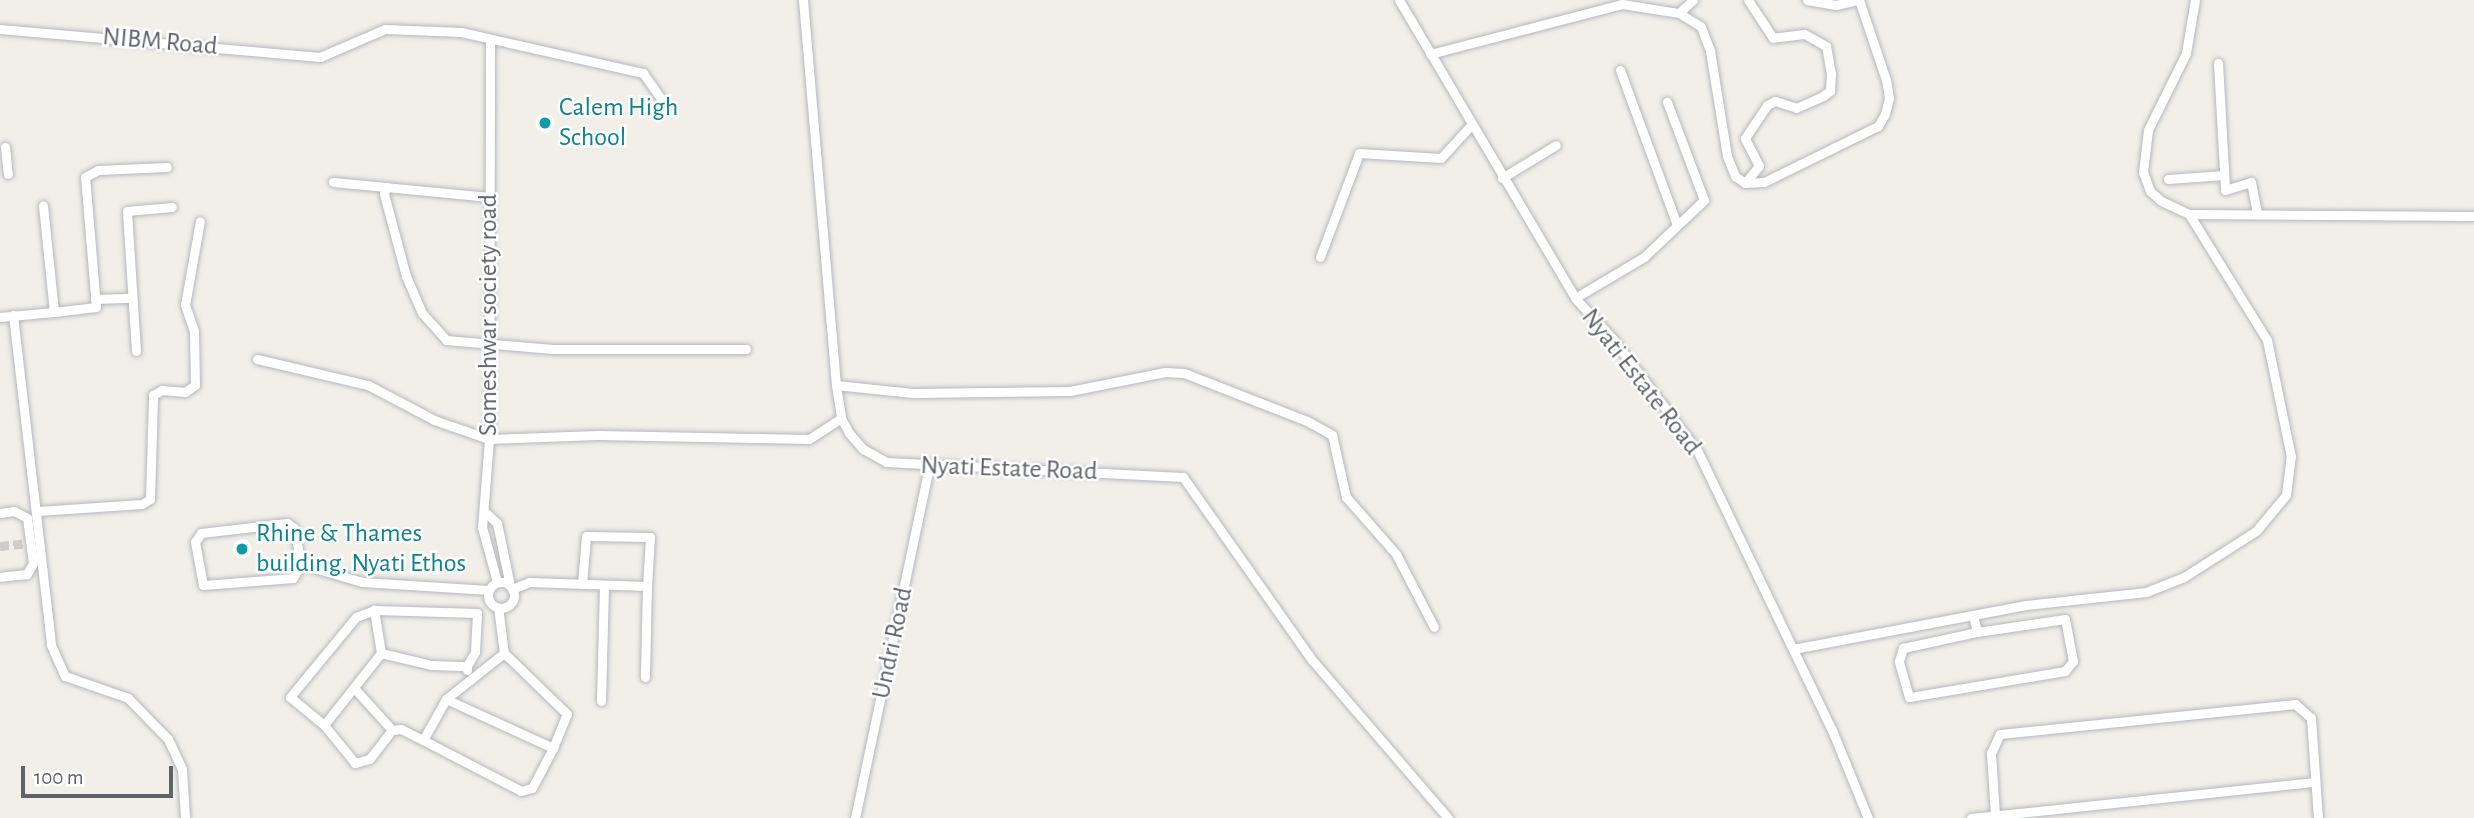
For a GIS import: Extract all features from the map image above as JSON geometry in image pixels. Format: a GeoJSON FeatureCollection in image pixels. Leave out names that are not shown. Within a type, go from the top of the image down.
{"type":"FeatureCollection","features":[{"type":"Feature","properties":{"kind":"street","name":"Nyati Estate Road"},"geometry":{"type":"LineString","coordinates":[[803,0],[836,386],[841,418],[863,449],[886,462],[929,468],[1182,477],[1313,661],[1448,818]]}},
{"type":"Feature","properties":{"kind":"street","name":"Nyati Estate Road"},"geometry":{"type":"LineString","coordinates":[[1399,0],[1575,298],[1613,339],[1698,452],[1793,649],[1868,818]]}},
{"type":"Feature","properties":{"kind":"street"},"geometry":{"type":"LineString","coordinates":[[1679,13],[1693,0]]}},
{"type":"Feature","properties":{"kind":"street"},"geometry":{"type":"LineString","coordinates":[[1745,183],[1759,166],[1745,138],[1767,105],[1775,101],[1796,108],[1823,96],[1830,91],[1831,74],[1826,46],[1804,34],[1773,38],[1748,0]]}},
{"type":"Feature","properties":{"kind":"street"},"geometry":{"type":"LineString","coordinates":[[1430,54],[1622,4],[1679,13],[1701,27],[1710,51],[1727,156],[1735,176],[1745,183],[1764,182],[1878,126],[1889,98],[1858,0],[1836,5],[1807,0]]}},
{"type":"Feature","properties":{"kind":"street"},"geometry":{"type":"LineString","coordinates":[[1793,649],[1973,615],[2115,598],[2158,587],[2184,577],[2256,531],[2286,495],[2291,457],[2267,340],[2189,214],[2150,191],[2142,155],[2148,130],[2186,53],[2196,0]]}},
{"type":"Feature","properties":{"kind":"street","name":"NIBM Road"},"geometry":{"type":"LineString","coordinates":[[0,29],[320,57],[385,29],[438,29],[490,39]]}},
{"type":"Feature","properties":{"kind":"street"},"geometry":{"type":"LineString","coordinates":[[490,39],[643,73],[664,103]]}},
{"type":"Feature","properties":{"kind":"street","name":"Someshwar society road"},"geometry":{"type":"LineString","coordinates":[[490,39],[489,439],[486,513],[497,523],[511,587]]}},
{"type":"Feature","properties":{"kind":"street"},"geometry":{"type":"LineString","coordinates":[[2218,63],[2224,190],[2251,182],[2257,214]]}},
{"type":"Feature","properties":{"kind":"street"},"geometry":{"type":"LineString","coordinates":[[1620,70],[1677,225]]}},
{"type":"Feature","properties":{"kind":"street"},"geometry":{"type":"LineString","coordinates":[[1575,298],[1644,257],[1704,200],[1667,102]]}},
{"type":"Feature","properties":{"kind":"street"},"geometry":{"type":"LineString","coordinates":[[1320,257],[1360,153],[1441,158],[1471,125]]}},
{"type":"Feature","properties":{"kind":"street"},"geometry":{"type":"LineString","coordinates":[[1502,178],[1556,145]]}},
{"type":"Feature","properties":{"kind":"street"},"geometry":{"type":"LineString","coordinates":[[5,147],[8,174]]}},
{"type":"Feature","properties":{"kind":"street"},"geometry":{"type":"LineString","coordinates":[[0,317],[93,309],[95,299],[85,177],[97,170],[167,167]]}},
{"type":"Feature","properties":{"kind":"street"},"geometry":{"type":"LineString","coordinates":[[2168,179],[2224,176]]}},
{"type":"Feature","properties":{"kind":"street"},"geometry":{"type":"LineString","coordinates":[[332,182],[489,197]]}},
{"type":"Feature","properties":{"kind":"street"},"geometry":{"type":"LineString","coordinates":[[386,187],[384,194],[396,243],[422,313],[446,340],[553,349],[746,349]]}},
{"type":"Feature","properties":{"kind":"street"},"geometry":{"type":"LineString","coordinates":[[43,206],[54,312]]}},
{"type":"Feature","properties":{"kind":"street"},"geometry":{"type":"LineString","coordinates":[[136,351],[127,211],[172,207]]}},
{"type":"Feature","properties":{"kind":"street"},"geometry":{"type":"LineString","coordinates":[[2189,214],[2474,216]]}},
{"type":"Feature","properties":{"kind":"street"},"geometry":{"type":"LineString","coordinates":[[38,511],[142,504],[150,499],[153,395],[162,390],[185,392],[195,385],[196,340],[185,305],[200,221]]}},
{"type":"Feature","properties":{"kind":"street"},"geometry":{"type":"LineString","coordinates":[[95,299],[132,299]]}},
{"type":"Feature","properties":{"kind":"street"},"geometry":{"type":"LineString","coordinates":[[13,315],[38,511],[51,645],[60,668],[74,682],[128,698],[150,718],[179,763],[185,818]]}},
{"type":"Feature","properties":{"kind":"street"},"geometry":{"type":"LineString","coordinates":[[257,359],[368,386],[434,420],[489,439],[598,435],[809,439],[841,418]]}},
{"type":"Feature","properties":{"kind":"street"},"geometry":{"type":"LineString","coordinates":[[836,386],[913,393],[1070,391],[1165,372],[1184,373],[1307,421],[1332,435],[1346,497],[1396,554],[1434,627]]}},
{"type":"Feature","properties":{"kind":"street","name":"Undri Road"},"geometry":{"type":"LineString","coordinates":[[855,818],[929,468]]}},
{"type":"Feature","properties":{"kind":"street"},"geometry":{"type":"LineString","coordinates":[[0,513],[24,514],[31,572],[0,578]]}},
{"type":"Feature","properties":{"kind":"street"},"geometry":{"type":"LineString","coordinates":[[486,513],[482,527],[497,582]]}},
{"type":"Feature","properties":{"kind":"street"},"geometry":{"type":"LineString","coordinates":[[287,523],[294,528],[301,564],[293,578],[209,587],[201,579],[196,537],[287,523]]}},
{"type":"Feature","properties":{"kind":"street"},"geometry":{"type":"LineString","coordinates":[[582,584],[586,536],[650,537],[645,677]]}},
{"type":"Feature","properties":{"kind":"street"},"geometry":{"type":"LineString","coordinates":[[301,564],[362,582],[489,590],[497,582]]}},
{"type":"Feature","properties":{"kind":"street"},"geometry":{"type":"LineString","coordinates":[[497,582],[511,587],[529,582],[647,586]]}},
{"type":"Feature","properties":{"kind":"street"},"geometry":{"type":"LineString","coordinates":[[601,701],[604,585]]}},
{"type":"Feature","properties":{"kind":"street"},"geometry":{"type":"LineString","coordinates":[[498,607],[512,601],[511,587]]}},
{"type":"Feature","properties":{"kind":"street"},"geometry":{"type":"LineString","coordinates":[[467,682],[467,666],[475,652],[477,613],[374,610],[352,622],[290,698],[324,725],[360,765],[392,730],[401,729],[522,791],[532,788],[567,714],[504,653],[498,607],[491,602],[489,590]]}},
{"type":"Feature","properties":{"kind":"street"},"geometry":{"type":"LineString","coordinates":[[324,725],[381,653],[374,610]]}},
{"type":"Feature","properties":{"kind":"street"},"geometry":{"type":"LineString","coordinates":[[1973,615],[1977,632]]}},
{"type":"Feature","properties":{"kind":"street"},"geometry":{"type":"LineString","coordinates":[[2065,620],[2073,661],[2065,671],[1909,697],[1899,661],[1903,648],[1977,632],[2065,620]]}},
{"type":"Feature","properties":{"kind":"street"},"geometry":{"type":"LineString","coordinates":[[381,653],[431,665],[467,666]]}},
{"type":"Feature","properties":{"kind":"street"},"geometry":{"type":"LineString","coordinates":[[423,740],[446,699],[504,653]]}},
{"type":"Feature","properties":{"kind":"street"},"geometry":{"type":"LineString","coordinates":[[355,688],[392,730]]}},
{"type":"Feature","properties":{"kind":"street"},"geometry":{"type":"LineString","coordinates":[[446,699],[553,748]]}},
{"type":"Feature","properties":{"kind":"street"},"geometry":{"type":"LineString","coordinates":[[1995,814],[1993,744],[2008,732],[2295,704],[2311,718],[2318,818]]}},
{"type":"Feature","properties":{"kind":"street"},"geometry":{"type":"LineString","coordinates":[[1971,818],[2315,782]]}},
{"type":"Feature","properties":{"kind":"tunnel"},"geometry":{"type":"LineString","coordinates":[[0,546],[27,543]]}},
{"type":"Feature","properties":{"kind":"place","name":"Calem High School"},"geometry":{"type":"Point","coordinates":[545,123]}},
{"type":"Feature","properties":{"kind":"place","name":"Rhine & Thames building, Nyati Ethos"},"geometry":{"type":"Point","coordinates":[242,549]}}]}
